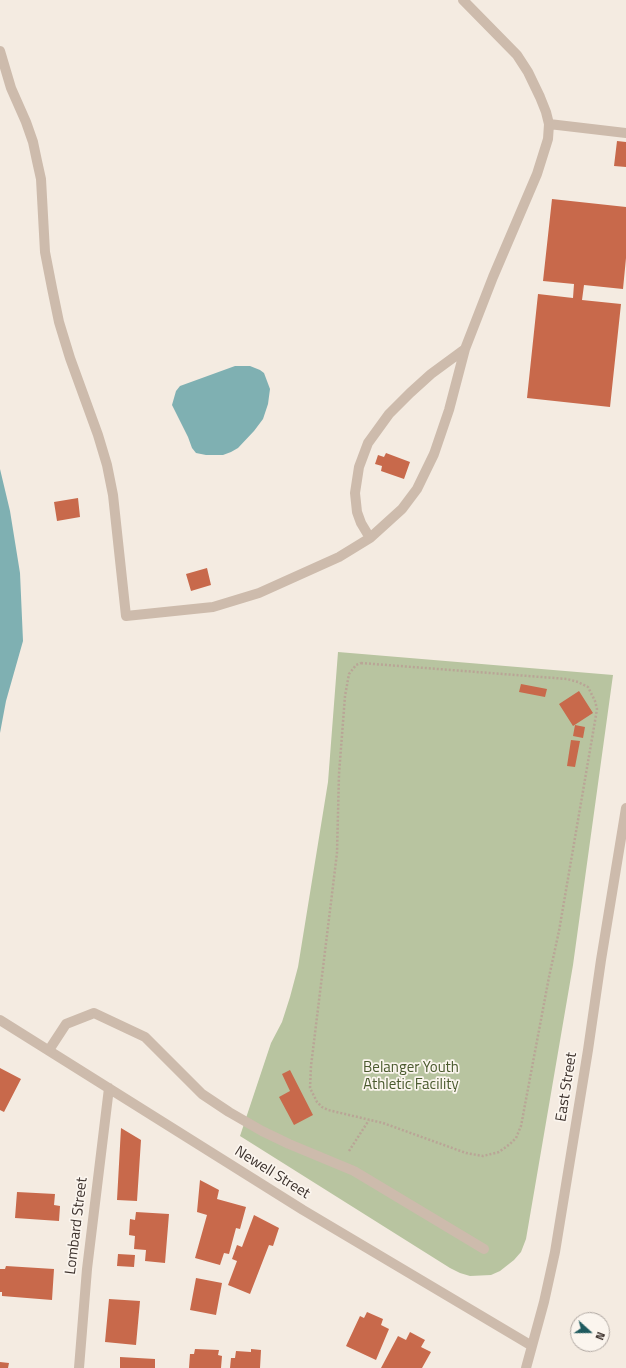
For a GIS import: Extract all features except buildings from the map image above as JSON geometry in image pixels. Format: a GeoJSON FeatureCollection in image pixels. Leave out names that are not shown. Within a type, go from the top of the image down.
{"type":"FeatureCollection","features":[{"type":"Feature","properties":{"kind":"street"},"geometry":{"type":"LineString","coordinates":[[0,50],[11,88],[33,142],[41,180],[46,252],[59,322],[107,465],[115,508],[126,616],[213,607],[259,594],[339,557],[370,538],[402,509],[417,489],[434,454],[465,349],[493,277],[537,174],[548,139],[549,124],[540,97],[528,72],[517,55],[463,0]]}},
{"type":"Feature","properties":{"kind":"street"},"geometry":{"type":"LineString","coordinates":[[549,124],[626,134]]}},
{"type":"Feature","properties":{"kind":"street"},"geometry":{"type":"LineString","coordinates":[[370,538],[361,523],[357,512],[355,493],[359,467],[368,443],[389,414],[410,393],[431,374],[465,349]]}},
{"type":"Feature","properties":{"kind":"street","name":"East Street"},"geometry":{"type":"LineString","coordinates":[[526,1368],[544,1302],[555,1252],[626,808]]}},
{"type":"Feature","properties":{"kind":"street"},"geometry":{"type":"LineString","coordinates":[[49,1050],[66,1024],[94,1013],[145,1037],[202,1094],[229,1112],[269,1135],[354,1171],[484,1249]]}},
{"type":"Feature","properties":{"kind":"street","name":"Newell Street"},"geometry":{"type":"LineString","coordinates":[[0,1020],[309,1214],[532,1346]]}},
{"type":"Feature","properties":{"kind":"street","name":"Lombard Street"},"geometry":{"type":"LineString","coordinates":[[79,1368],[87,1269],[109,1088]]}},
{"type":"Feature","properties":{"kind":"path"},"geometry":{"type":"LineString","coordinates":[[361,663],[567,680],[584,684],[588,687],[597,709],[559,931],[523,1119],[519,1133],[510,1144],[499,1152],[483,1156],[456,1150],[383,1123],[369,1120],[336,1113],[322,1107],[313,1096],[310,1088],[315,1032],[337,852],[340,756],[345,696],[349,674],[356,665],[361,663]]}},
{"type":"Feature","properties":{"kind":"path"},"geometry":{"type":"LineString","coordinates":[[340,1165],[369,1120]]}},
{"type":"Feature","properties":{"kind":"green space","name":"Belanger Youth Athletic Facility"},"geometry":{"type":"Polygon","coordinates":[[[338,652],[613,675],[573,965],[526,1239],[521,1252],[514,1260],[500,1271],[491,1275],[470,1276],[450,1268],[240,1136],[271,1043],[282,1022],[298,967],[328,782],[338,652]]]}},
{"type":"Feature","properties":{"kind":"water"},"geometry":{"type":"Polygon","coordinates":[[[235,366],[250,366],[264,373],[270,389],[268,404],[263,419],[238,448],[231,452],[223,455],[206,455],[196,453],[192,448],[172,405],[176,391],[180,386],[235,366]]]}},
{"type":"Feature","properties":{"kind":"water"},"geometry":{"type":"Polygon","coordinates":[[[0,469],[10,511],[20,573],[23,641],[6,701],[0,733],[0,469]]]}}]}
